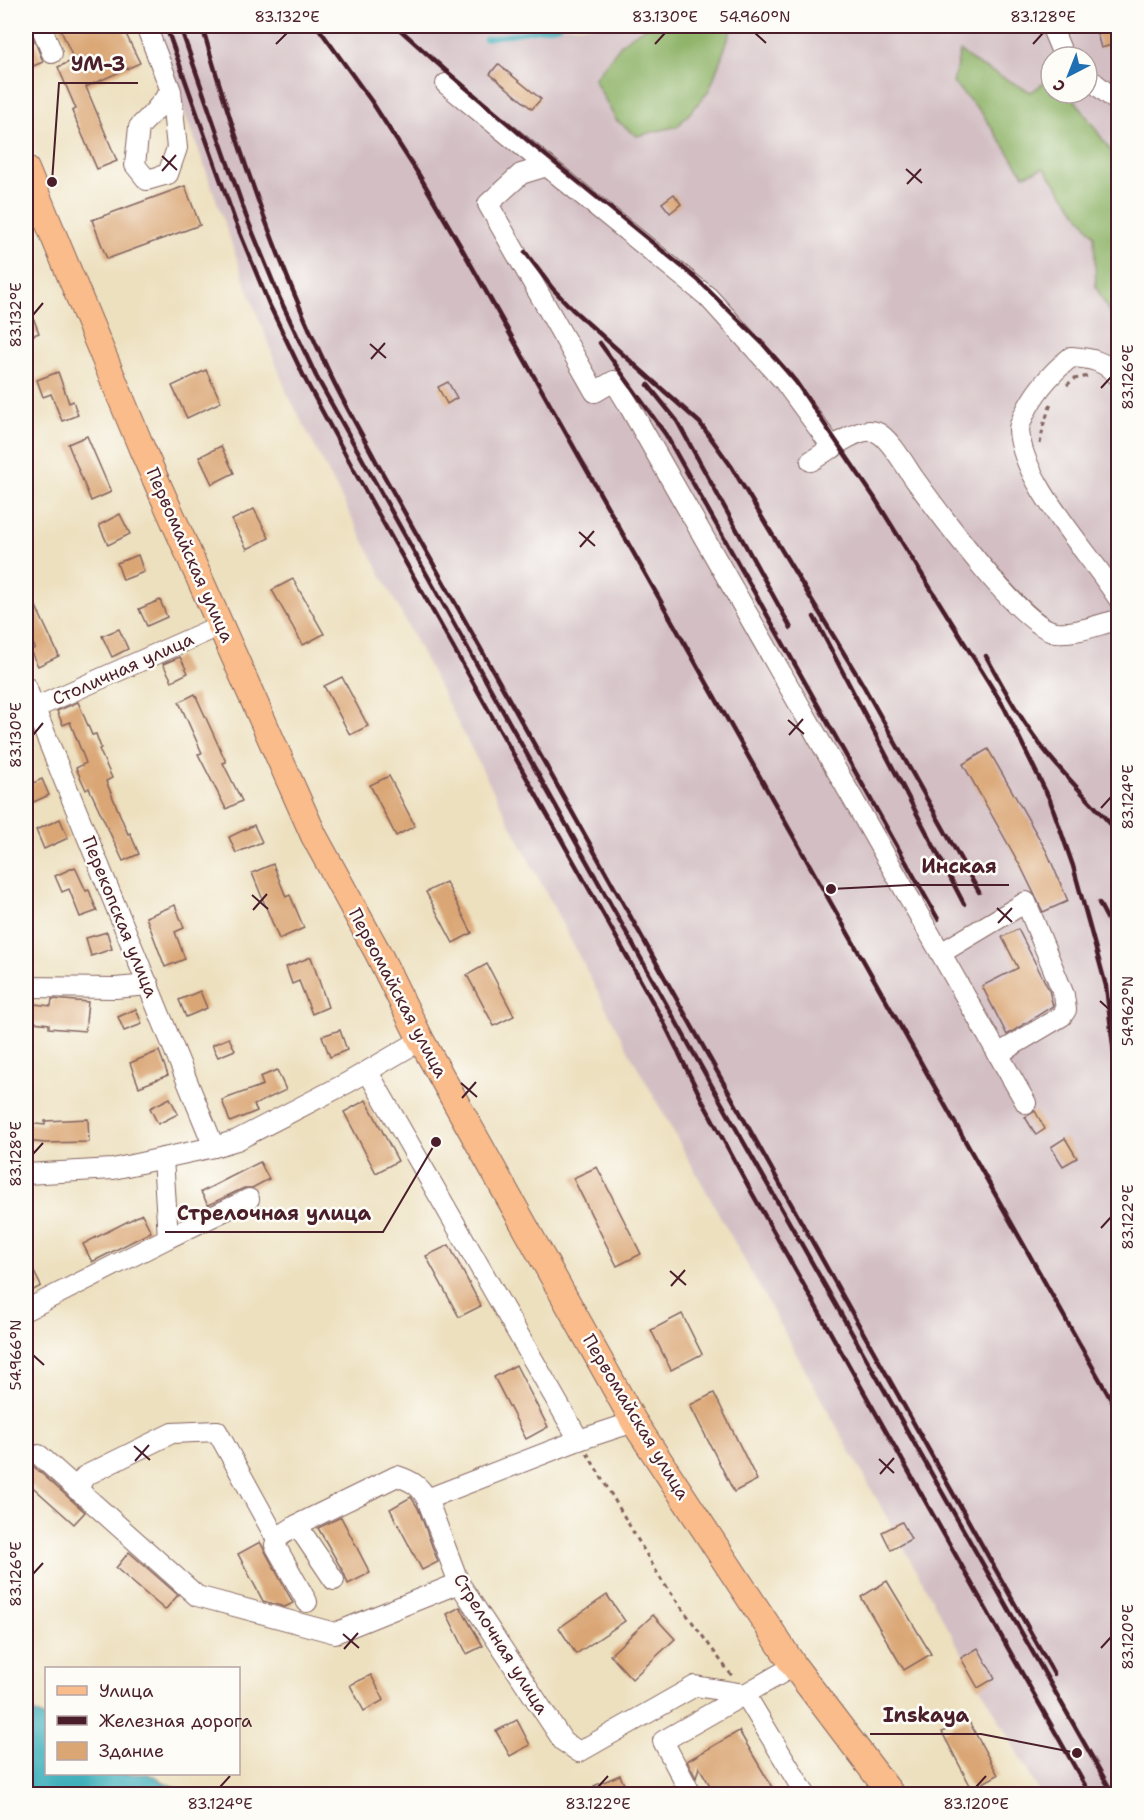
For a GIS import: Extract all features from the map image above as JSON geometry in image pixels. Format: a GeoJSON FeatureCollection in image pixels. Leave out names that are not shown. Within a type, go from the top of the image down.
{"type":"FeatureCollection","features":[{"type":"Feature","properties":{"kind":"main road","name":"Первомайская улица"},"geometry":{"type":"LineString","coordinates":[[26,169],[142,449],[314,836],[378,953],[421,1040],[634,1422],[794,1666],[891,1794]]}},
{"type":"Feature","properties":{"kind":"street"},"geometry":{"type":"LineString","coordinates":[[41,26],[52,53]]}},
{"type":"Feature","properties":{"kind":"street"},"geometry":{"type":"LineString","coordinates":[[146,26],[171,92]]}},
{"type":"Feature","properties":{"kind":"street"},"geometry":{"type":"LineString","coordinates":[[1051,26],[1059,45]]}},
{"type":"Feature","properties":{"kind":"street"},"geometry":{"type":"LineString","coordinates":[[446,84],[708,297],[784,381],[833,448]]}},
{"type":"Feature","properties":{"kind":"street"},"geometry":{"type":"LineString","coordinates":[[1099,86],[1119,102]]}},
{"type":"Feature","properties":{"kind":"street"},"geometry":{"type":"LineString","coordinates":[[547,166],[521,174],[488,204],[595,392],[614,381],[628,404],[1026,1103]]}},
{"type":"Feature","properties":{"kind":"street"},"geometry":{"type":"LineString","coordinates":[[1110,368],[1091,358],[1071,357],[1056,369],[1037,390],[1019,428],[1026,461],[1042,491],[1116,588]]}},
{"type":"Feature","properties":{"kind":"street"},"geometry":{"type":"LineString","coordinates":[[812,461],[863,430],[877,432],[893,448],[954,533],[1012,601],[1041,627],[1054,632],[1072,632],[1119,620]]}},
{"type":"Feature","properties":{"kind":"street","name":"Столичная улица"},"geometry":{"type":"LineString","coordinates":[[30,710],[221,625]]}},
{"type":"Feature","properties":{"kind":"street","name":"Перекопская улица"},"geometry":{"type":"LineString","coordinates":[[26,687],[30,710],[149,985],[214,1147]]}},
{"type":"Feature","properties":{"kind":"street"},"geometry":{"type":"LineString","coordinates":[[941,953],[1026,902],[1064,994],[1066,1010],[1062,1016],[998,1054]]}},
{"type":"Feature","properties":{"kind":"street"},"geometry":{"type":"LineString","coordinates":[[26,987],[115,988],[149,985]]}},
{"type":"Feature","properties":{"kind":"street"},"geometry":{"type":"LineString","coordinates":[[26,1174],[112,1169],[237,1140],[368,1072],[421,1040]]}},
{"type":"Feature","properties":{"kind":"street"},"geometry":{"type":"LineString","coordinates":[[368,1072],[579,1440]]}},
{"type":"Feature","properties":{"kind":"street"},"geometry":{"type":"LineString","coordinates":[[163,1158],[168,1238]]}},
{"type":"Feature","properties":{"kind":"street"},"geometry":{"type":"LineString","coordinates":[[26,1310],[249,1199]]}},
{"type":"Feature","properties":{"kind":"street"},"geometry":{"type":"LineString","coordinates":[[427,1499],[579,1440],[634,1422]]}},
{"type":"Feature","properties":{"kind":"street"},"geometry":{"type":"LineString","coordinates":[[77,1490],[85,1476],[172,1433],[217,1431],[277,1540],[275,1545],[308,1602]]}},
{"type":"Feature","properties":{"kind":"street"},"geometry":{"type":"LineString","coordinates":[[39,1455],[197,1596],[335,1633],[459,1583]]}},
{"type":"Feature","properties":{"kind":"street","name":"Стрелочная улица"},"geometry":{"type":"LineString","coordinates":[[277,1540],[297,1525],[398,1476],[410,1480],[421,1488],[427,1499],[459,1583],[562,1741],[579,1752],[694,1686],[745,1694]]}},
{"type":"Feature","properties":{"kind":"street"},"geometry":{"type":"LineString","coordinates":[[297,1525],[334,1580]]}},
{"type":"Feature","properties":{"kind":"street"},"geometry":{"type":"LineString","coordinates":[[691,1794],[663,1741],[794,1666]]}},
{"type":"Feature","properties":{"kind":"street"},"geometry":{"type":"LineString","coordinates":[[745,1694],[805,1794]]}},
{"type":"Feature","properties":{"kind":"path"},"geometry":{"type":"LineString","coordinates":[[1062,389],[1074,380],[1110,368]]}},
{"type":"Feature","properties":{"kind":"path"},"geometry":{"type":"LineString","coordinates":[[1040,447],[1040,439],[1051,403]]}},
{"type":"Feature","properties":{"kind":"path"},"geometry":{"type":"LineString","coordinates":[[579,1440],[662,1581],[745,1694]]}},
{"type":"Feature","properties":{"kind":"shaded area"},"geometry":{"type":"Polygon","coordinates":[[[150,26],[1118,26],[1118,1794],[1040,1794],[622,1039],[287,393],[197,145],[150,26]]]}},
{"type":"Feature","properties":{"kind":"green space"},"geometry":{"type":"Polygon","coordinates":[[[647,26],[733,26],[709,91],[678,126],[637,136],[616,120],[594,79],[623,42],[647,26]]]}},
{"type":"Feature","properties":{"kind":"green space"},"geometry":{"type":"Polygon","coordinates":[[[960,51],[977,64],[1031,92],[1039,86],[1039,105],[1078,105],[1118,161],[1118,329],[1096,287],[1094,235],[1044,168],[1024,175],[981,112],[953,83],[960,51]]]}},
{"type":"Feature","properties":{"kind":"water"},"geometry":{"type":"Polygon","coordinates":[[[26,1708],[45,1718],[45,1775],[150,1775],[187,1794],[26,1794],[26,1708]]]}},
{"type":"Feature","properties":{"kind":"building"},"geometry":{"type":"Polygon","coordinates":[[[26,26],[29,26],[43,62],[26,69],[26,26]]]}},
{"type":"Feature","properties":{"kind":"building"},"geometry":{"type":"Polygon","coordinates":[[[59,26],[122,26],[140,63],[86,87],[117,161],[97,169],[72,111],[76,109],[58,67],[74,60],[59,26]]]}},
{"type":"Feature","properties":{"kind":"building"},"geometry":{"type":"Polygon","coordinates":[[[1095,26],[1119,26],[1119,43],[1101,48],[1095,26]]]}},
{"type":"Feature","properties":{"kind":"building"},"geometry":{"type":"Polygon","coordinates":[[[498,64],[541,99],[532,109],[490,74],[498,64]]]}},
{"type":"Feature","properties":{"kind":"building"},"geometry":{"type":"Polygon","coordinates":[[[185,186],[200,225],[107,259],[92,220],[185,186]]]}},
{"type":"Feature","properties":{"kind":"building"},"geometry":{"type":"Polygon","coordinates":[[[674,194],[681,204],[670,213],[662,203],[674,194]]]}},
{"type":"Feature","properties":{"kind":"building"},"geometry":{"type":"Polygon","coordinates":[[[26,299],[39,333],[26,338],[26,299]]]}},
{"type":"Feature","properties":{"kind":"building"},"geometry":{"type":"Polygon","coordinates":[[[206,370],[221,402],[187,418],[172,386],[206,370]]]}},
{"type":"Feature","properties":{"kind":"building"},"geometry":{"type":"Polygon","coordinates":[[[58,372],[69,403],[73,401],[78,415],[62,421],[51,394],[43,397],[37,380],[58,372]]]}},
{"type":"Feature","properties":{"kind":"building"},"geometry":{"type":"Polygon","coordinates":[[[448,382],[457,398],[447,404],[438,387],[448,382]]]}},
{"type":"Feature","properties":{"kind":"building"},"geometry":{"type":"Polygon","coordinates":[[[87,436],[111,492],[91,501],[68,444],[87,436]]]}},
{"type":"Feature","properties":{"kind":"building"},"geometry":{"type":"Polygon","coordinates":[[[221,446],[234,473],[212,484],[199,457],[221,446]]]}},
{"type":"Feature","properties":{"kind":"building"},"geometry":{"type":"Polygon","coordinates":[[[254,509],[269,538],[247,549],[232,520],[254,509]]]}},
{"type":"Feature","properties":{"kind":"building"},"geometry":{"type":"Polygon","coordinates":[[[120,514],[130,534],[108,545],[99,525],[120,514]]]}},
{"type":"Feature","properties":{"kind":"building"},"geometry":{"type":"Polygon","coordinates":[[[138,555],[144,572],[123,580],[117,563],[138,555]]]}},
{"type":"Feature","properties":{"kind":"building"},"geometry":{"type":"Polygon","coordinates":[[[293,579],[324,634],[303,645],[272,590],[293,579]]]}},
{"type":"Feature","properties":{"kind":"building"},"geometry":{"type":"Polygon","coordinates":[[[26,585],[59,656],[38,666],[30,650],[35,648],[26,628],[26,585]]]}},
{"type":"Feature","properties":{"kind":"building"},"geometry":{"type":"Polygon","coordinates":[[[160,600],[167,617],[147,626],[139,609],[160,600]]]}},
{"type":"Feature","properties":{"kind":"building"},"geometry":{"type":"Polygon","coordinates":[[[119,629],[128,649],[112,657],[102,636],[119,629]]]}},
{"type":"Feature","properties":{"kind":"building"},"geometry":{"type":"Polygon","coordinates":[[[180,657],[188,673],[172,681],[163,664],[180,657]]]}},
{"type":"Feature","properties":{"kind":"building"},"geometry":{"type":"Polygon","coordinates":[[[342,677],[368,726],[350,735],[324,686],[342,677]]]}},
{"type":"Feature","properties":{"kind":"building"},"geometry":{"type":"Polygon","coordinates":[[[195,694],[226,762],[223,763],[242,801],[226,809],[198,754],[202,753],[179,702],[195,694]]]}},
{"type":"Feature","properties":{"kind":"building"},"geometry":{"type":"Polygon","coordinates":[[[78,702],[92,735],[96,734],[101,748],[99,749],[112,778],[106,781],[139,854],[123,861],[89,788],[86,790],[76,768],[86,763],[70,722],[63,725],[57,711],[78,702]]]}},
{"type":"Feature","properties":{"kind":"building"},"geometry":{"type":"Polygon","coordinates":[[[988,749],[1047,852],[1068,901],[1043,912],[1021,867],[963,764],[988,749]]]}},
{"type":"Feature","properties":{"kind":"building"},"geometry":{"type":"Polygon","coordinates":[[[389,776],[415,826],[396,836],[370,785],[389,776]]]}},
{"type":"Feature","properties":{"kind":"building"},"geometry":{"type":"Polygon","coordinates":[[[42,779],[49,795],[29,804],[26,797],[26,786],[42,779]]]}},
{"type":"Feature","properties":{"kind":"building"},"geometry":{"type":"Polygon","coordinates":[[[60,819],[68,838],[44,849],[36,830],[60,819]]]}},
{"type":"Feature","properties":{"kind":"building"},"geometry":{"type":"Polygon","coordinates":[[[254,825],[262,842],[236,853],[229,837],[254,825]]]}},
{"type":"Feature","properties":{"kind":"building"},"geometry":{"type":"Polygon","coordinates":[[[273,864],[286,897],[290,895],[304,928],[279,939],[252,873],[273,864]]]}},
{"type":"Feature","properties":{"kind":"building"},"geometry":{"type":"Polygon","coordinates":[[[75,867],[86,891],[89,890],[97,911],[80,917],[69,889],[62,892],[55,876],[75,867]]]}},
{"type":"Feature","properties":{"kind":"building"},"geometry":{"type":"Polygon","coordinates":[[[446,882],[472,933],[453,943],[426,892],[446,882]]]}},
{"type":"Feature","properties":{"kind":"building"},"geometry":{"type":"Polygon","coordinates":[[[175,905],[184,928],[175,932],[185,959],[165,967],[146,917],[175,905]]]}},
{"type":"Feature","properties":{"kind":"building"},"geometry":{"type":"Polygon","coordinates":[[[1018,929],[1049,990],[1053,1006],[1007,1035],[982,986],[1018,968],[1002,937],[1018,929]]]}},
{"type":"Feature","properties":{"kind":"building"},"geometry":{"type":"Polygon","coordinates":[[[107,932],[112,949],[91,956],[86,938],[107,932]]]}},
{"type":"Feature","properties":{"kind":"building"},"geometry":{"type":"Polygon","coordinates":[[[311,957],[328,1007],[312,1014],[299,981],[292,984],[286,967],[311,957]]]}},
{"type":"Feature","properties":{"kind":"building"},"geometry":{"type":"Polygon","coordinates":[[[487,964],[514,1016],[494,1026],[467,975],[487,964]]]}},
{"type":"Feature","properties":{"kind":"building"},"geometry":{"type":"Polygon","coordinates":[[[200,991],[207,1008],[186,1017],[179,1000],[200,991]]]}},
{"type":"Feature","properties":{"kind":"building"},"geometry":{"type":"Polygon","coordinates":[[[52,999],[88,1002],[85,1031],[49,1028],[49,1024],[26,1021],[26,1003],[51,1006],[52,999]]]}},
{"type":"Feature","properties":{"kind":"building"},"geometry":{"type":"Polygon","coordinates":[[[136,1009],[142,1024],[124,1031],[118,1017],[136,1009]]]}},
{"type":"Feature","properties":{"kind":"building"},"geometry":{"type":"Polygon","coordinates":[[[340,1030],[347,1050],[330,1057],[322,1036],[340,1030]]]}},
{"type":"Feature","properties":{"kind":"building"},"geometry":{"type":"Polygon","coordinates":[[[229,1038],[235,1050],[218,1057],[212,1045],[229,1038]]]}},
{"type":"Feature","properties":{"kind":"building"},"geometry":{"type":"Polygon","coordinates":[[[159,1051],[168,1075],[139,1087],[130,1063],[159,1051]]]}},
{"type":"Feature","properties":{"kind":"building"},"geometry":{"type":"Polygon","coordinates":[[[277,1070],[286,1090],[254,1105],[257,1111],[230,1122],[222,1100],[263,1085],[260,1077],[277,1070]]]}},
{"type":"Feature","properties":{"kind":"building"},"geometry":{"type":"Polygon","coordinates":[[[170,1098],[178,1114],[158,1124],[150,1108],[170,1098]]]}},
{"type":"Feature","properties":{"kind":"building"},"geometry":{"type":"Polygon","coordinates":[[[366,1100],[398,1161],[376,1173],[344,1112],[366,1100]]]}},
{"type":"Feature","properties":{"kind":"building"},"geometry":{"type":"Polygon","coordinates":[[[1035,1111],[1045,1129],[1036,1135],[1025,1117],[1035,1111]]]}},
{"type":"Feature","properties":{"kind":"building"},"geometry":{"type":"Polygon","coordinates":[[[88,1119],[89,1142],[26,1141],[26,1123],[45,1125],[45,1121],[88,1119]]]}},
{"type":"Feature","properties":{"kind":"building"},"geometry":{"type":"Polygon","coordinates":[[[1065,1138],[1077,1158],[1063,1166],[1051,1147],[1065,1138]]]}},
{"type":"Feature","properties":{"kind":"building"},"geometry":{"type":"Polygon","coordinates":[[[260,1162],[269,1179],[208,1205],[201,1192],[260,1162]]]}},
{"type":"Feature","properties":{"kind":"building"},"geometry":{"type":"Polygon","coordinates":[[[597,1167],[641,1254],[617,1266],[573,1178],[597,1167]]]}},
{"type":"Feature","properties":{"kind":"building"},"geometry":{"type":"Polygon","coordinates":[[[142,1214],[151,1232],[92,1262],[83,1244],[142,1214]]]}},
{"type":"Feature","properties":{"kind":"building"},"geometry":{"type":"Polygon","coordinates":[[[449,1245],[481,1306],[459,1317],[426,1256],[449,1245]]]}},
{"type":"Feature","properties":{"kind":"building"},"geometry":{"type":"Polygon","coordinates":[[[26,1256],[41,1286],[26,1294],[26,1256]]]}},
{"type":"Feature","properties":{"kind":"building"},"geometry":{"type":"Polygon","coordinates":[[[682,1314],[702,1354],[671,1370],[651,1330],[682,1314]]]}},
{"type":"Feature","properties":{"kind":"building"},"geometry":{"type":"Polygon","coordinates":[[[516,1365],[548,1427],[526,1439],[494,1377],[516,1365]]]}},
{"type":"Feature","properties":{"kind":"building"},"geometry":{"type":"Polygon","coordinates":[[[714,1393],[757,1480],[734,1492],[690,1405],[714,1393]]]}},
{"type":"Feature","properties":{"kind":"building"},"geometry":{"type":"Polygon","coordinates":[[[33,1466],[85,1512],[74,1524],[26,1481],[26,1475],[33,1466]]]}},
{"type":"Feature","properties":{"kind":"building"},"geometry":{"type":"Polygon","coordinates":[[[411,1497],[418,1508],[438,1562],[422,1570],[390,1509],[411,1497]]]}},
{"type":"Feature","properties":{"kind":"building"},"geometry":{"type":"Polygon","coordinates":[[[341,1517],[370,1573],[348,1584],[318,1528],[341,1517]]]}},
{"type":"Feature","properties":{"kind":"building"},"geometry":{"type":"Polygon","coordinates":[[[902,1522],[911,1539],[891,1550],[882,1532],[902,1522]]]}},
{"type":"Feature","properties":{"kind":"building"},"geometry":{"type":"Polygon","coordinates":[[[260,1542],[293,1603],[285,1607],[263,1601],[238,1554],[260,1542]]]}},
{"type":"Feature","properties":{"kind":"building"},"geometry":{"type":"Polygon","coordinates":[[[129,1552],[178,1595],[165,1610],[116,1568],[129,1552]]]}},
{"type":"Feature","properties":{"kind":"building"},"geometry":{"type":"Polygon","coordinates":[[[887,1581],[931,1654],[904,1670],[861,1597],[887,1581]]]}},
{"type":"Feature","properties":{"kind":"building"},"geometry":{"type":"Polygon","coordinates":[[[607,1595],[625,1621],[576,1654],[559,1628],[607,1595]]]}},
{"type":"Feature","properties":{"kind":"building"},"geometry":{"type":"Polygon","coordinates":[[[460,1607],[483,1646],[467,1654],[447,1614],[460,1607]]]}},
{"type":"Feature","properties":{"kind":"building"},"geometry":{"type":"Polygon","coordinates":[[[653,1615],[675,1639],[632,1679],[610,1655],[653,1615]]]}},
{"type":"Feature","properties":{"kind":"building"},"geometry":{"type":"Polygon","coordinates":[[[978,1648],[995,1678],[978,1688],[961,1658],[978,1648]]]}},
{"type":"Feature","properties":{"kind":"building"},"geometry":{"type":"Polygon","coordinates":[[[371,1675],[384,1700],[364,1711],[350,1685],[371,1675]]]}},
{"type":"Feature","properties":{"kind":"building"},"geometry":{"type":"Polygon","coordinates":[[[967,1718],[998,1775],[972,1789],[942,1732],[967,1718]]]}},
{"type":"Feature","properties":{"kind":"building"},"geometry":{"type":"Polygon","coordinates":[[[517,1720],[530,1745],[510,1756],[496,1731],[517,1720]]]}},
{"type":"Feature","properties":{"kind":"building"},"geometry":{"type":"Polygon","coordinates":[[[739,1731],[776,1794],[715,1794],[699,1767],[696,1778],[687,1761],[739,1731]]]}},
{"type":"Feature","properties":{"kind":"building"},"geometry":{"type":"Polygon","coordinates":[[[620,1775],[628,1794],[598,1794],[594,1786],[620,1775]]]}},
{"type":"Feature","properties":{"kind":"waterway"},"geometry":{"type":"LineString","coordinates":[[485,39],[560,26]]}},
{"type":"Feature","properties":{"kind":"railway"},"geometry":{"type":"LineString","coordinates":[[166,26],[235,221],[269,304],[306,381],[661,1017],[752,1193],[1090,1794]]}},
{"type":"Feature","properties":{"kind":"railway"},"geometry":{"type":"LineString","coordinates":[[180,26],[246,216],[280,299],[316,376],[717,1095],[1113,1794]]}},
{"type":"Feature","properties":{"kind":"railway"},"geometry":{"type":"LineString","coordinates":[[202,26],[243,158],[274,245],[341,396],[1054,1674]]}},
{"type":"Feature","properties":{"kind":"railway"},"geometry":{"type":"LineString","coordinates":[[317,26],[372,102],[419,175],[461,247],[1118,1412]]}},
{"type":"Feature","properties":{"kind":"railway"},"geometry":{"type":"LineString","coordinates":[[396,26],[533,145],[697,279],[763,344],[796,382],[874,497],[1004,707],[1050,800],[1073,866],[1106,986],[1118,1088]]}},
{"type":"Feature","properties":{"kind":"railway"},"geometry":{"type":"LineString","coordinates":[[525,252],[553,289],[572,309],[700,423],[731,466],[863,685],[979,892]]}},
{"type":"Feature","properties":{"kind":"railway"},"geometry":{"type":"LineString","coordinates":[[600,343],[666,435],[938,919]]}},
{"type":"Feature","properties":{"kind":"railway"},"geometry":{"type":"LineString","coordinates":[[648,385],[677,421],[791,628]]}},
{"type":"Feature","properties":{"kind":"railway"},"geometry":{"type":"LineString","coordinates":[[814,617],[964,904]]}},
{"type":"Feature","properties":{"kind":"railway"},"geometry":{"type":"LineString","coordinates":[[986,656],[1032,733],[1058,767],[1118,833]]}},
{"type":"Feature","properties":{"kind":"railway"},"geometry":{"type":"LineString","coordinates":[[1099,903],[1118,939]]}},
{"type":"Feature","properties":{"kind":"place","name":"УМ-3"},"geometry":{"type":"Point","coordinates":[52,182]}},
{"type":"Feature","properties":{"kind":"place","name":"Инская"},"geometry":{"type":"Point","coordinates":[831,889]}},
{"type":"Feature","properties":{"kind":"place","name":"Стрелочная улица"},"geometry":{"type":"Point","coordinates":[436,1142]}},
{"type":"Feature","properties":{"kind":"place","name":"Inskaya"},"geometry":{"type":"Point","coordinates":[1077,1753]}}]}
